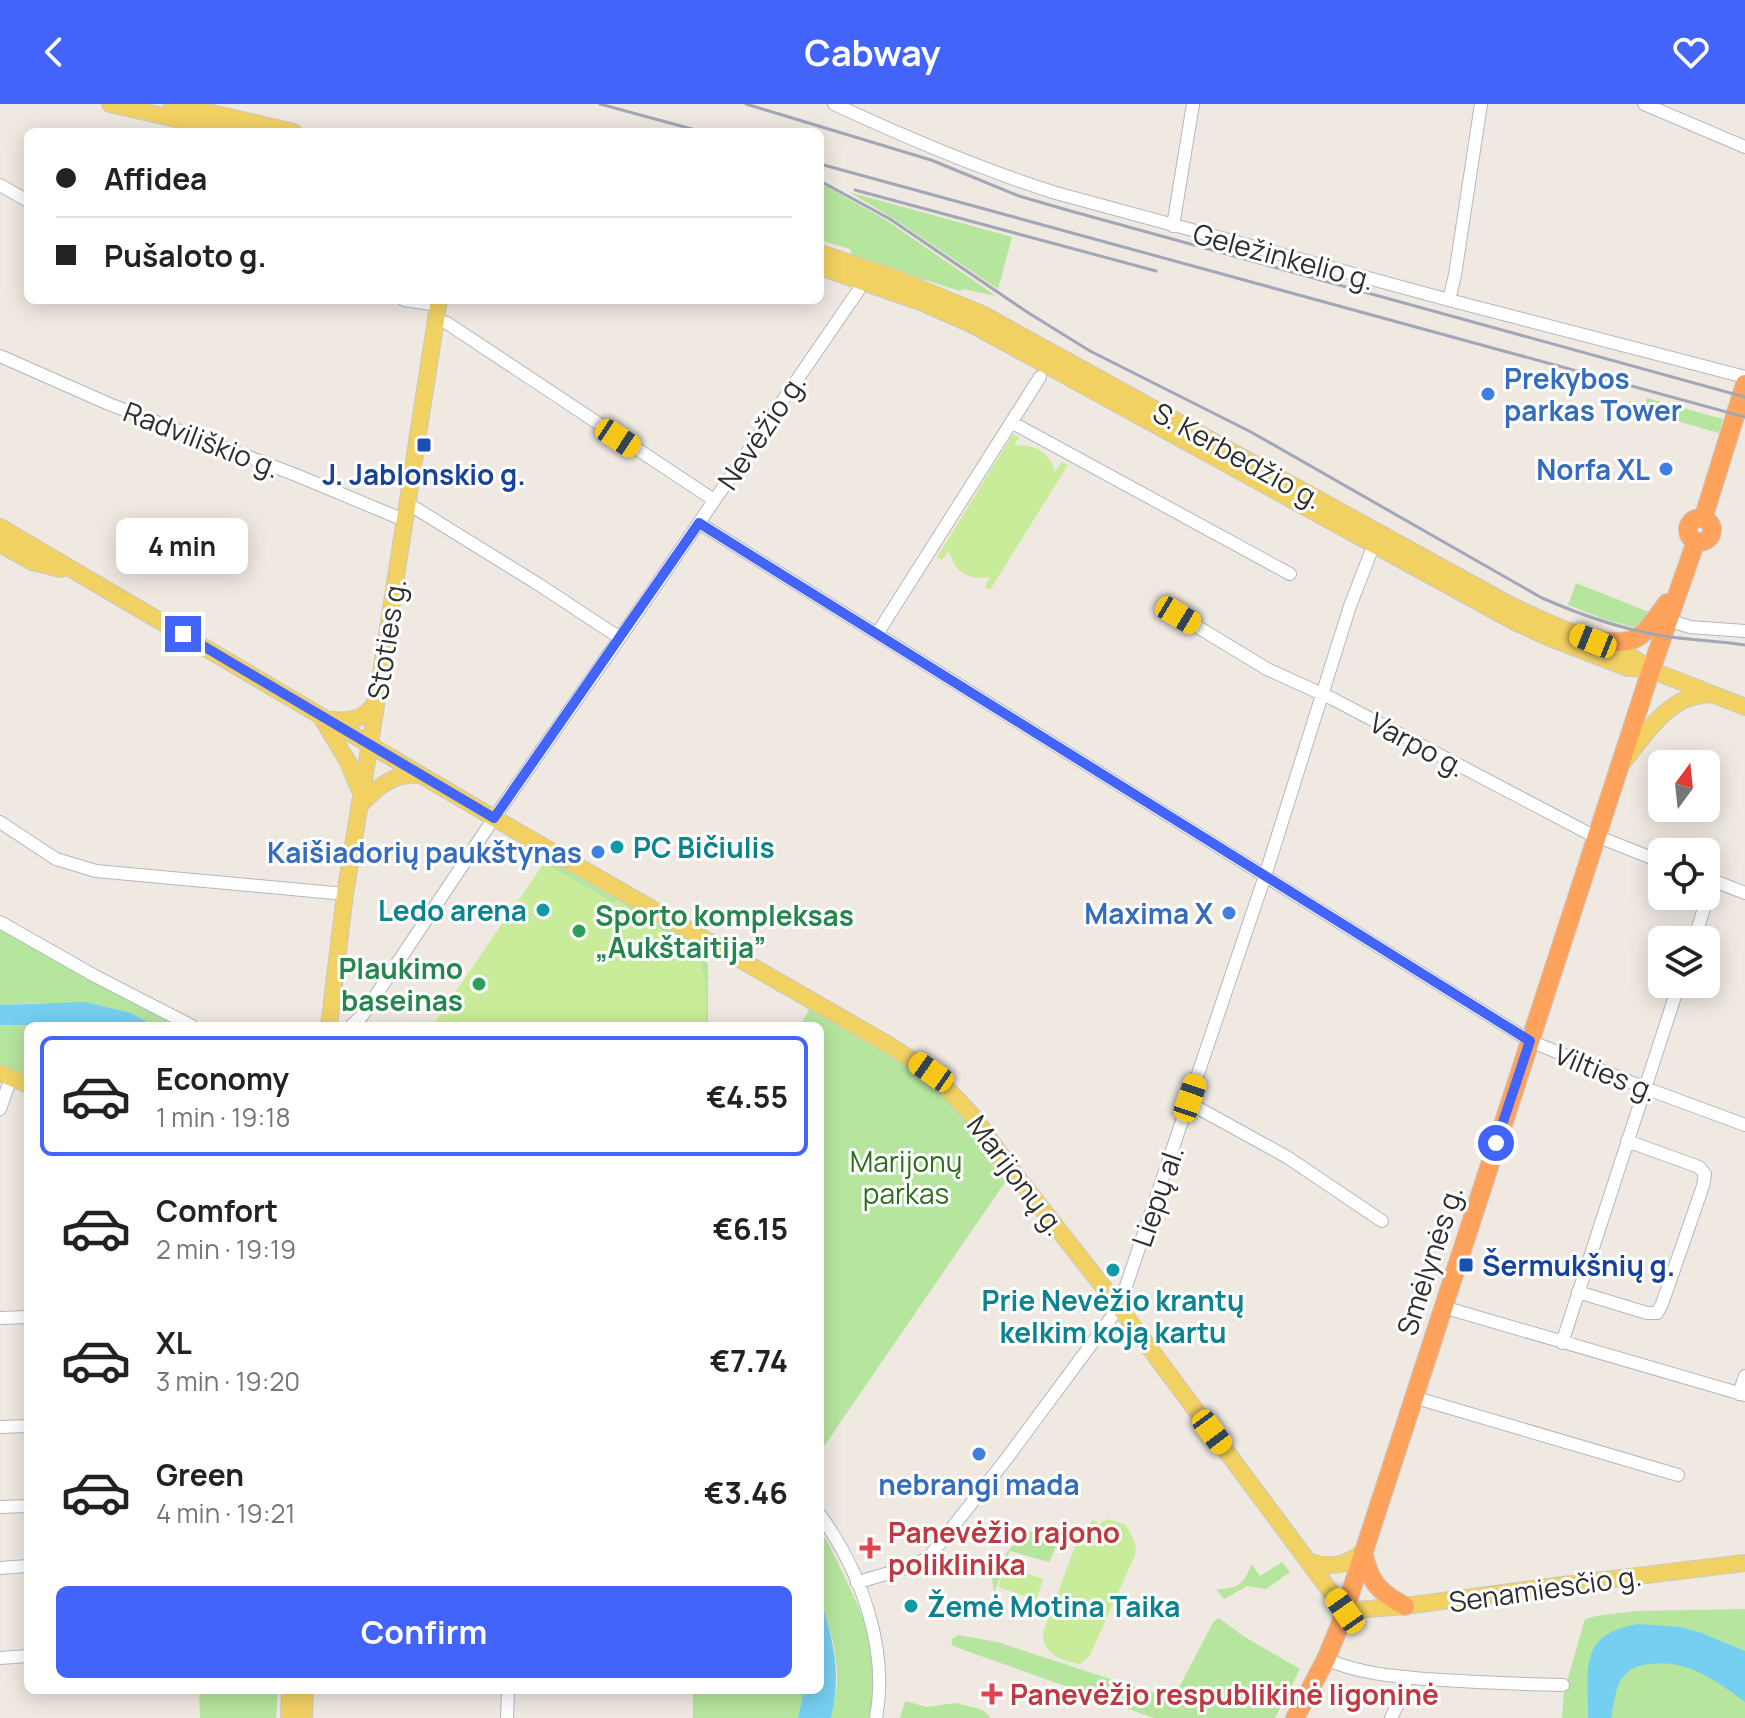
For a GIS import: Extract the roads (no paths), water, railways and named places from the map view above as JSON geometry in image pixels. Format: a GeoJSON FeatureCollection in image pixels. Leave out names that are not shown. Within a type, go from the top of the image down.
{"type":"FeatureCollection","features":[{"type":"Feature","properties":{"kind":"highway","name":"Smėlynės g."},"geometry":{"type":"LineString","coordinates":[[1295,1718],[1326,1659],[1345,1611],[1679,588],[1696,541],[1706,541],[1712,533],[1709,523],[1703,519],[1745,384]]}},
{"type":"Feature","properties":{"kind":"highway"},"geometry":{"type":"LineString","coordinates":[[1593,641],[1618,643],[1636,639],[1653,625],[1679,588]]}},
{"type":"Feature","properties":{"kind":"highway"},"geometry":{"type":"LineString","coordinates":[[1363,1552],[1371,1579],[1379,1590],[1405,1606]]}},
{"type":"Feature","properties":{"kind":"main road"},"geometry":{"type":"LineString","coordinates":[[110,104],[232,127]]}},
{"type":"Feature","properties":{"kind":"main road"},"geometry":{"type":"LineString","coordinates":[[172,104],[232,127]]}},
{"type":"Feature","properties":{"kind":"main road","name":"S. Kerbedžio g."},"geometry":{"type":"LineString","coordinates":[[824,255],[864,274]]}},
{"type":"Feature","properties":{"kind":"main road","name":"S. Kerbedžio g."},"geometry":{"type":"LineString","coordinates":[[824,268],[927,290],[982,314],[1376,538],[1492,609],[1538,632],[1628,668],[1651,670]]}},
{"type":"Feature","properties":{"kind":"main road","name":"Stoties g."},"geometry":{"type":"LineString","coordinates":[[329,1022],[345,894],[438,308]]}},
{"type":"Feature","properties":{"kind":"main road","name":"Marijonų g."},"geometry":{"type":"LineString","coordinates":[[0,527],[931,1072],[973,1116],[1345,1611]]}},
{"type":"Feature","properties":{"kind":"main road","name":"S. Kerbedžio g."},"geometry":{"type":"LineString","coordinates":[[1376,538],[1521,610],[1632,657],[1651,670],[1745,707]]}},
{"type":"Feature","properties":{"kind":"main road"},"geometry":{"type":"LineString","coordinates":[[0,544],[38,564],[74,571]]}},
{"type":"Feature","properties":{"kind":"main road"},"geometry":{"type":"LineString","coordinates":[[1619,767],[1672,707],[1687,699],[1713,694]]}},
{"type":"Feature","properties":{"kind":"main road"},"geometry":{"type":"LineString","coordinates":[[323,718],[357,719],[370,711],[377,700]]}},
{"type":"Feature","properties":{"kind":"main road"},"geometry":{"type":"LineString","coordinates":[[323,718],[348,762],[360,800],[391,779],[410,774],[423,776]]}},
{"type":"Feature","properties":{"kind":"main road"},"geometry":{"type":"LineString","coordinates":[[5,1076],[24,1083]]}},
{"type":"Feature","properties":{"kind":"main road"},"geometry":{"type":"LineString","coordinates":[[1310,1562],[1335,1566],[1363,1552]]}},
{"type":"Feature","properties":{"kind":"main road","name":"Senamiesčio g."},"geometry":{"type":"LineString","coordinates":[[1345,1611],[1745,1563]]}},
{"type":"Feature","properties":{"kind":"main road"},"geometry":{"type":"LineString","coordinates":[[289,1718],[290,1694]]}},
{"type":"Feature","properties":{"kind":"main road"},"geometry":{"type":"LineString","coordinates":[[304,1718],[305,1694]]}},
{"type":"Feature","properties":{"kind":"street","name":"Geležinkelio g."},"geometry":{"type":"LineString","coordinates":[[834,104],[1000,175],[1173,226],[1745,377]]}},
{"type":"Feature","properties":{"kind":"street"},"geometry":{"type":"LineString","coordinates":[[1173,226],[1193,104]]}},
{"type":"Feature","properties":{"kind":"street"},"geometry":{"type":"LineString","coordinates":[[1449,300],[1481,104]]}},
{"type":"Feature","properties":{"kind":"street"},"geometry":{"type":"LineString","coordinates":[[1650,105],[1745,147]]}},
{"type":"Feature","properties":{"kind":"street"},"geometry":{"type":"LineString","coordinates":[[0,185],[24,199]]}},
{"type":"Feature","properties":{"kind":"street","name":"Nevėžio g."},"geometry":{"type":"LineString","coordinates":[[355,1022],[858,291],[864,274]]}},
{"type":"Feature","properties":{"kind":"street"},"geometry":{"type":"LineString","coordinates":[[438,308],[447,323],[714,500]]}},
{"type":"Feature","properties":{"kind":"street","name":"Radviliškio g."},"geometry":{"type":"LineString","coordinates":[[0,356],[109,404],[404,520]]}},
{"type":"Feature","properties":{"kind":"street"},"geometry":{"type":"LineString","coordinates":[[877,634],[1040,377]]}},
{"type":"Feature","properties":{"kind":"street"},"geometry":{"type":"LineString","coordinates":[[1011,422],[1290,574]]}},
{"type":"Feature","properties":{"kind":"street"},"geometry":{"type":"LineString","coordinates":[[407,503],[620,638]]}},
{"type":"Feature","properties":{"kind":"street","name":"Vilties g."},"geometry":{"type":"LineString","coordinates":[[699,523],[1530,1041],[1745,1125]]}},
{"type":"Feature","properties":{"kind":"street","name":"Liepų al."},"geometry":{"type":"LineString","coordinates":[[857,1583],[921,1563],[929,1557],[1119,1307],[1265,876],[1350,606],[1376,538]]}},
{"type":"Feature","properties":{"kind":"street","name":"Varpo g."},"geometry":{"type":"LineString","coordinates":[[1178,615],[1267,669],[1324,694],[1596,837],[1648,857]]}},
{"type":"Feature","properties":{"kind":"street"},"geometry":{"type":"LineString","coordinates":[[1668,620],[1690,627],[1745,631]]}},
{"type":"Feature","properties":{"kind":"street"},"geometry":{"type":"LineString","coordinates":[[0,822],[56,859],[96,871],[345,894]]}},
{"type":"Feature","properties":{"kind":"street"},"geometry":{"type":"LineString","coordinates":[[1720,883],[1745,893]]}},
{"type":"Feature","properties":{"kind":"street"},"geometry":{"type":"LineString","coordinates":[[0,922],[184,1022]]}},
{"type":"Feature","properties":{"kind":"street"},"geometry":{"type":"LineString","coordinates":[[1562,1343],[1674,998]]}},
{"type":"Feature","properties":{"kind":"street"},"geometry":{"type":"LineString","coordinates":[[0,1109],[5,1076]]}},
{"type":"Feature","properties":{"kind":"street"},"geometry":{"type":"LineString","coordinates":[[1189,1103],[1287,1157],[1382,1221]]}},
{"type":"Feature","properties":{"kind":"street"},"geometry":{"type":"LineString","coordinates":[[1578,1292],[1647,1313],[1657,1313],[1703,1186],[1705,1174],[1699,1167],[1627,1141]]}},
{"type":"Feature","properties":{"kind":"street"},"geometry":{"type":"LineString","coordinates":[[1443,1307],[1742,1394],[1745,1376]]}},
{"type":"Feature","properties":{"kind":"street"},"geometry":{"type":"LineString","coordinates":[[0,1318],[24,1317]]}},
{"type":"Feature","properties":{"kind":"street"},"geometry":{"type":"LineString","coordinates":[[1413,1397],[1678,1475]]}},
{"type":"Feature","properties":{"kind":"street"},"geometry":{"type":"LineString","coordinates":[[0,1427],[24,1426]]}},
{"type":"Feature","properties":{"kind":"street"},"geometry":{"type":"LineString","coordinates":[[0,1507],[24,1506]]}},
{"type":"Feature","properties":{"kind":"street"},"geometry":{"type":"LineString","coordinates":[[824,1521],[844,1553],[869,1617],[877,1653],[879,1689],[876,1718]]}},
{"type":"Feature","properties":{"kind":"street"},"geometry":{"type":"LineString","coordinates":[[0,1568],[24,1566]]}},
{"type":"Feature","properties":{"kind":"street"},"geometry":{"type":"LineString","coordinates":[[0,1658],[24,1656]]}},
{"type":"Feature","properties":{"kind":"street"},"geometry":{"type":"LineString","coordinates":[[1326,1659],[1342,1666],[1407,1677],[1472,1683],[1563,1685]]}},
{"type":"Feature","properties":{"kind":"street"},"geometry":{"type":"LineString","coordinates":[[1391,1718],[1407,1677]]}},
{"type":"Feature","properties":{"kind":"street"},"geometry":{"type":"LineString","coordinates":[[507,1718],[508,1694]]}},
{"type":"Feature","properties":{"kind":"water"},"geometry":{"type":"Polygon","coordinates":[[[85,1002],[131,1013],[148,1022],[24,1022],[24,1025],[0,1025],[0,1005],[85,1002]]]}},
{"type":"Feature","properties":{"kind":"water"},"geometry":{"type":"Polygon","coordinates":[[[824,1610],[836,1670],[831,1718],[798,1718],[803,1694],[824,1694],[824,1610]]]}},
{"type":"Feature","properties":{"kind":"water"},"geometry":{"type":"Polygon","coordinates":[[[1637,1624],[1680,1627],[1745,1651],[1745,1702],[1712,1679],[1689,1668],[1664,1663],[1650,1664],[1629,1671],[1620,1681],[1611,1718],[1588,1718],[1588,1670],[1595,1646],[1604,1636],[1637,1624]]]}},
{"type":"Feature","properties":{"kind":"railway"},"geometry":{"type":"LineString","coordinates":[[600,104],[688,128]]}},
{"type":"Feature","properties":{"kind":"railway"},"geometry":{"type":"LineString","coordinates":[[746,104],[931,160],[1019,196],[1745,397]]}},
{"type":"Feature","properties":{"kind":"railway"},"geometry":{"type":"LineString","coordinates":[[824,165],[1745,417]]}},
{"type":"Feature","properties":{"kind":"railway"},"geometry":{"type":"LineString","coordinates":[[824,183],[890,219],[1090,351],[1251,432],[1542,598],[1631,630],[1745,645]]}},
{"type":"Feature","properties":{"kind":"railway"},"geometry":{"type":"LineString","coordinates":[[855,190],[1156,271]]}},
{"type":"Feature","properties":{"kind":"place","name":"Prekybos parkas Tower"},"geometry":{"type":"Point","coordinates":[1488,394]}},
{"type":"Feature","properties":{"kind":"place","name":"J. Jablonskio g."},"geometry":{"type":"Point","coordinates":[424,445]}},
{"type":"Feature","properties":{"kind":"place","name":"Norfa XL"},"geometry":{"type":"Point","coordinates":[1666,469]}},
{"type":"Feature","properties":{"kind":"place","name":"PC Bičiulis"},"geometry":{"type":"Point","coordinates":[617,847]}},
{"type":"Feature","properties":{"kind":"place","name":"Kaišiadorių paukštynas"},"geometry":{"type":"Point","coordinates":[598,852]}},
{"type":"Feature","properties":{"kind":"place","name":"Ledo arena"},"geometry":{"type":"Point","coordinates":[543,910]}},
{"type":"Feature","properties":{"kind":"place","name":"Maxima X"},"geometry":{"type":"Point","coordinates":[1229,913]}},
{"type":"Feature","properties":{"kind":"place","name":"Sporto kompleksas „Aukštaitija”"},"geometry":{"type":"Point","coordinates":[579,931]}},
{"type":"Feature","properties":{"kind":"place","name":"Plaukimo baseinas"},"geometry":{"type":"Point","coordinates":[479,984]}},
{"type":"Feature","properties":{"kind":"place","name":"Šermukšnių g."},"geometry":{"type":"Point","coordinates":[1466,1265]}},
{"type":"Feature","properties":{"kind":"place","name":"Prie Nevėžio krantų kelkim koją kartu"},"geometry":{"type":"Point","coordinates":[1113,1270]}},
{"type":"Feature","properties":{"kind":"place","name":"nebrangi mada"},"geometry":{"type":"Point","coordinates":[979,1454]}},
{"type":"Feature","properties":{"kind":"place","name":"Panevėžio rajono poliklinika"},"geometry":{"type":"Point","coordinates":[870,1548]}},
{"type":"Feature","properties":{"kind":"place","name":"Žemė Motina Taika"},"geometry":{"type":"Point","coordinates":[911,1606]}},
{"type":"Feature","properties":{"kind":"place","name":"Panevėžio respublikinė ligoninė"},"geometry":{"type":"Point","coordinates":[992,1694]}},
{"type":"Feature","properties":{"kind":"park label","name":"Marijonų parkas"},"geometry":{"type":"Point","coordinates":[906,1177]}}]}
